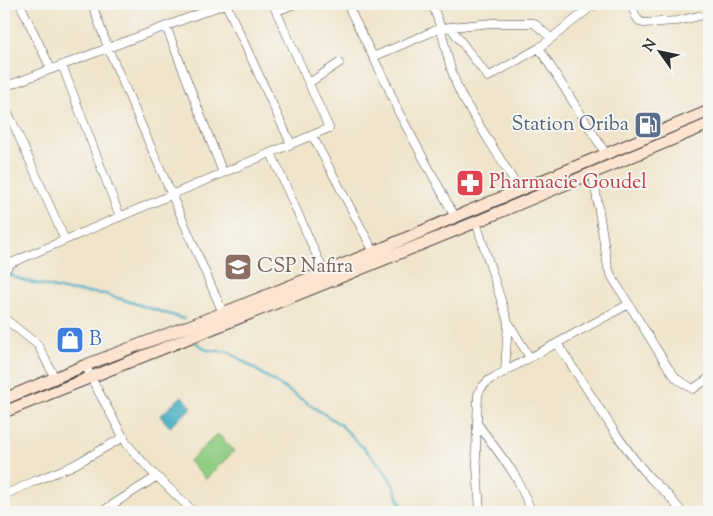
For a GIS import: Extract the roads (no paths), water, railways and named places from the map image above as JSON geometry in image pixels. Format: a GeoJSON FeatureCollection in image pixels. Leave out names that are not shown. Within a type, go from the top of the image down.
{"type":"FeatureCollection","features":[{"type":"Feature","properties":{"kind":"main road"},"geometry":{"type":"LineString","coordinates":[[4,399],[374,252],[709,111]]}},
{"type":"Feature","properties":{"kind":"main road"},"geometry":{"type":"LineString","coordinates":[[4,412],[476,222],[709,124]]}},
{"type":"Feature","properties":{"kind":"street"},"geometry":{"type":"LineString","coordinates":[[20,4],[51,69]]}},
{"type":"Feature","properties":{"kind":"street"},"geometry":{"type":"LineString","coordinates":[[92,4],[108,48],[223,313]]}},
{"type":"Feature","properties":{"kind":"street"},"geometry":{"type":"LineString","coordinates":[[4,87],[225,4],[290,144]]}},
{"type":"Feature","properties":{"kind":"street"},"geometry":{"type":"LineString","coordinates":[[4,271],[10,263],[330,128],[275,8],[294,4]]}},
{"type":"Feature","properties":{"kind":"street"},"geometry":{"type":"LineString","coordinates":[[347,4],[405,126],[455,217]]}},
{"type":"Feature","properties":{"kind":"street"},"geometry":{"type":"LineString","coordinates":[[432,4],[455,84],[520,191]]}},
{"type":"Feature","properties":{"kind":"street"},"geometry":{"type":"LineString","coordinates":[[450,27],[488,78],[539,48],[597,4]]}},
{"type":"Feature","properties":{"kind":"street"},"geometry":{"type":"LineString","coordinates":[[632,4],[637,20],[644,23],[700,16]]}},
{"type":"Feature","properties":{"kind":"street"},"geometry":{"type":"LineString","coordinates":[[373,57],[440,28],[492,23],[534,23],[551,38]]}},
{"type":"Feature","properties":{"kind":"street"},"geometry":{"type":"LineString","coordinates":[[166,26],[223,173]]}},
{"type":"Feature","properties":{"kind":"street"},"geometry":{"type":"LineString","coordinates":[[539,48],[606,154]]}},
{"type":"Feature","properties":{"kind":"street"},"geometry":{"type":"LineString","coordinates":[[310,83],[339,63]]}},
{"type":"Feature","properties":{"kind":"street"},"geometry":{"type":"LineString","coordinates":[[62,65],[120,217]]}},
{"type":"Feature","properties":{"kind":"street"},"geometry":{"type":"LineString","coordinates":[[4,108],[65,240]]}},
{"type":"Feature","properties":{"kind":"street"},"geometry":{"type":"LineString","coordinates":[[312,135],[374,252]]}},
{"type":"Feature","properties":{"kind":"street"},"geometry":{"type":"LineString","coordinates":[[271,153],[324,272]]}},
{"type":"Feature","properties":{"kind":"street"},"geometry":{"type":"LineString","coordinates":[[595,172],[594,180],[608,268],[612,277],[676,379],[693,389],[709,378]]}},
{"type":"Feature","properties":{"kind":"street"},"geometry":{"type":"LineString","coordinates":[[476,222],[508,322],[530,358]]}},
{"type":"Feature","properties":{"kind":"street"},"geometry":{"type":"LineString","coordinates":[[480,512],[476,451],[478,395],[481,388],[489,380],[628,304]]}},
{"type":"Feature","properties":{"kind":"street"},"geometry":{"type":"LineString","coordinates":[[4,318],[38,345],[55,378]]}},
{"type":"Feature","properties":{"kind":"street"},"geometry":{"type":"LineString","coordinates":[[505,372],[508,322]]}},
{"type":"Feature","properties":{"kind":"street"},"geometry":{"type":"LineString","coordinates":[[557,343],[635,460],[682,512]]}},
{"type":"Feature","properties":{"kind":"street"},"geometry":{"type":"LineString","coordinates":[[86,365],[90,376],[128,444],[156,477],[194,512]]}},
{"type":"Feature","properties":{"kind":"street"},"geometry":{"type":"LineString","coordinates":[[477,424],[517,479],[532,512]]}},
{"type":"Feature","properties":{"kind":"street"},"geometry":{"type":"LineString","coordinates":[[4,495],[72,466],[124,437]]}},
{"type":"Feature","properties":{"kind":"street"},"geometry":{"type":"LineString","coordinates":[[101,512],[156,477]]}},
{"type":"Feature","properties":{"kind":"water"},"geometry":{"type":"Polygon","coordinates":[[[182,396],[192,407],[170,427],[160,416],[182,396]]]}},
{"type":"Feature","properties":{"kind":"waterway"},"geometry":{"type":"LineString","coordinates":[[5,273],[25,281],[64,290],[105,294],[184,319]]}},
{"type":"Feature","properties":{"kind":"waterway"},"geometry":{"type":"LineString","coordinates":[[195,342],[207,350],[229,352],[341,425],[383,468],[395,488],[403,512]]}},
{"type":"Feature","properties":{"kind":"place","name":"Station Oriba"},"geometry":{"type":"Point","coordinates":[648,125]}},
{"type":"Feature","properties":{"kind":"place","name":"Pharmacie Goudel"},"geometry":{"type":"Point","coordinates":[470,183]}},
{"type":"Feature","properties":{"kind":"place","name":"CSP Nafira"},"geometry":{"type":"Point","coordinates":[238,267]}},
{"type":"Feature","properties":{"kind":"place","name":"B"},"geometry":{"type":"Point","coordinates":[70,340]}}]}
